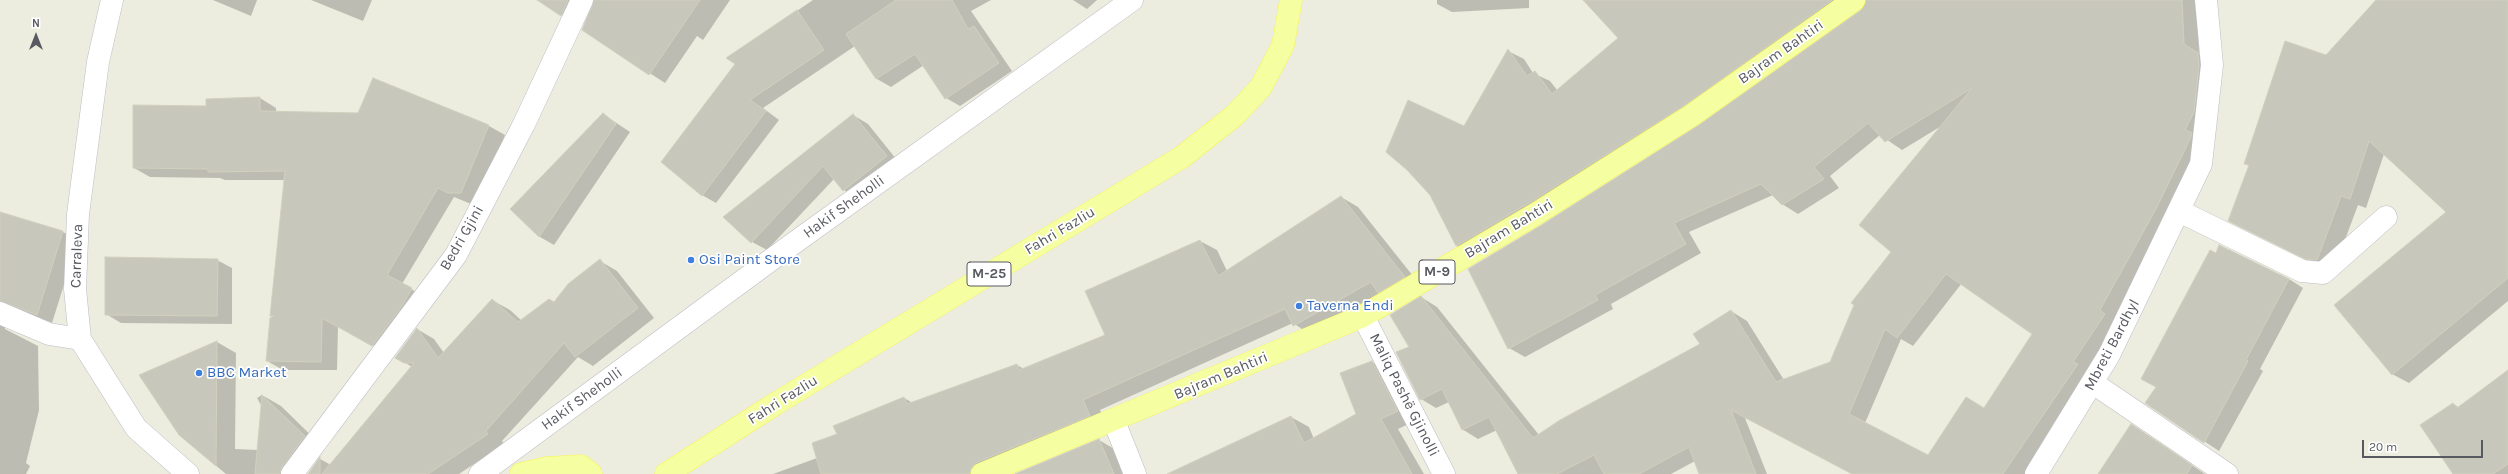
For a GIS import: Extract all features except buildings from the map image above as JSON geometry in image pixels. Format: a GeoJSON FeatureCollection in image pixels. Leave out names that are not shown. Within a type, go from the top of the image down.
{"type":"FeatureCollection","features":[{"type":"Feature","properties":{"kind":"main road","name":"Fahri Fazliu"},"geometry":{"type":"LineString","coordinates":[[666,474],[775,404],[1182,157],[1236,116],[1261,87],[1283,45],[1291,0]]}},
{"type":"Feature","properties":{"kind":"main road","name":"Bajram Bahtiri"},"geometry":{"type":"LineString","coordinates":[[982,474],[1114,421],[1363,316],[1534,215],[1692,116],[1854,0]]}},
{"type":"Feature","properties":{"kind":"main road"},"geometry":{"type":"LineString","coordinates":[[521,474],[547,468],[581,466],[591,474]]}},
{"type":"Feature","properties":{"kind":"street","name":"Carraleva"},"geometry":{"type":"LineString","coordinates":[[112,0],[98,62],[78,214],[75,289],[80,339],[136,428],[188,474]]}},
{"type":"Feature","properties":{"kind":"street","name":"Bedri Gjini"},"geometry":{"type":"LineString","coordinates":[[292,474],[456,255],[524,124],[582,0]]}},
{"type":"Feature","properties":{"kind":"street","name":"Hakif Sheholli"},"geometry":{"type":"LineString","coordinates":[[480,474],[794,243],[1132,0]]}},
{"type":"Feature","properties":{"kind":"street","name":"Mbreti Bardhyl"},"geometry":{"type":"LineString","coordinates":[[2036,474],[2109,355],[2201,164],[2212,65],[2206,0]]}},
{"type":"Feature","properties":{"kind":"street"},"geometry":{"type":"LineString","coordinates":[[2179,210],[2302,271],[2323,273],[2386,217]]}},
{"type":"Feature","properties":{"kind":"street"},"geometry":{"type":"LineString","coordinates":[[0,313],[49,334],[80,339]]}},
{"type":"Feature","properties":{"kind":"street","name":"Maliq Pashë Gjinolli"},"geometry":{"type":"LineString","coordinates":[[1363,316],[1444,474]]}},
{"type":"Feature","properties":{"kind":"street"},"geometry":{"type":"LineString","coordinates":[[2093,383],[2227,474]]}},
{"type":"Feature","properties":{"kind":"street"},"geometry":{"type":"LineString","coordinates":[[1114,421],[1135,474]]}},
{"type":"Feature","properties":{"kind":"place","name":"Osi Paint Store"},"geometry":{"type":"Point","coordinates":[691,260]}},
{"type":"Feature","properties":{"kind":"place","name":"Taverna Endi"},"geometry":{"type":"Point","coordinates":[1299,306]}},
{"type":"Feature","properties":{"kind":"place","name":"BBC Market"},"geometry":{"type":"Point","coordinates":[199,373]}}]}
